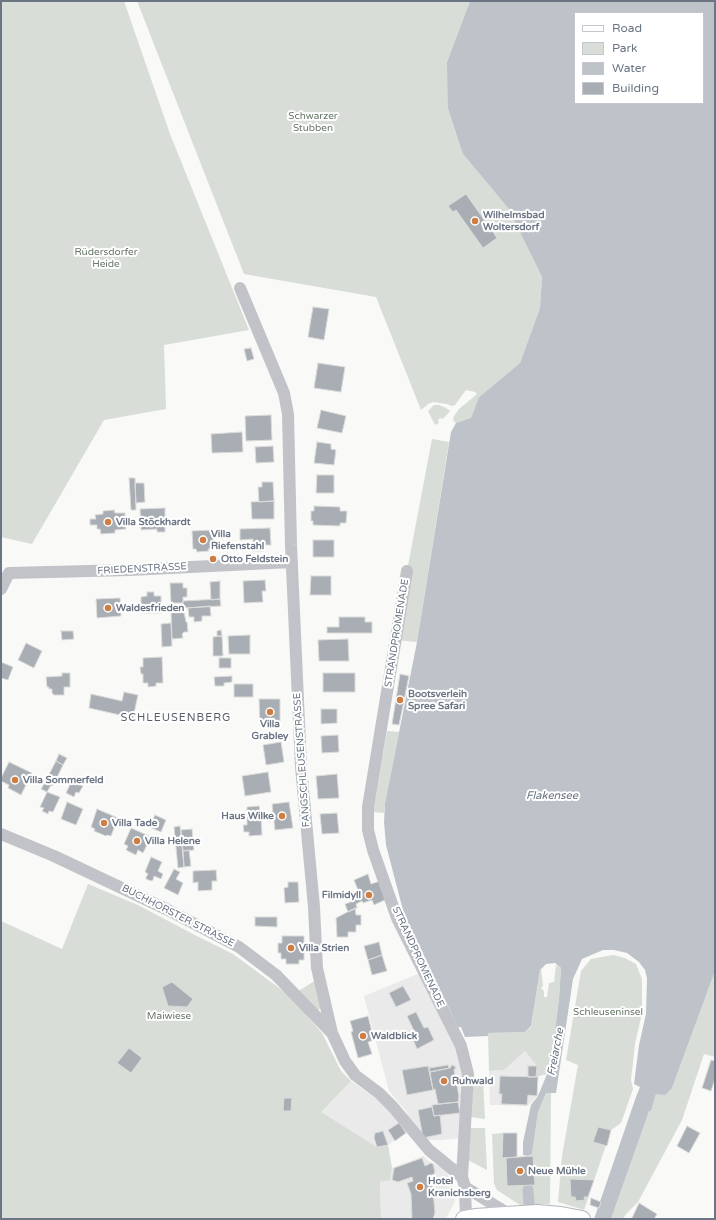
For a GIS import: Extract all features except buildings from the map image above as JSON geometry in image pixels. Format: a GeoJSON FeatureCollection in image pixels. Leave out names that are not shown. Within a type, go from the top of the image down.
{"type":"FeatureCollection","features":[{"type":"Feature","properties":{"kind":"street","name":"FANGSCHLEUSENSTRASSE"},"geometry":{"type":"LineString","coordinates":[[240,288],[284,393],[288,414],[300,767],[314,907],[317,968],[332,1033],[345,1061],[355,1075],[393,1107],[429,1150],[463,1182],[514,1214]]}},
{"type":"Feature","properties":{"kind":"street","name":"FRIEDENSTRASSE"},"geometry":{"type":"LineString","coordinates":[[1,589],[9,573],[130,570],[292,562]]}},
{"type":"Feature","properties":{"kind":"street","name":"STRANDPROMENADE"},"geometry":{"type":"LineString","coordinates":[[407,571],[368,807],[368,830],[373,850],[397,918],[460,1046],[468,1074],[468,1097],[463,1149],[465,1219]]}},
{"type":"Feature","properties":{"kind":"street","name":"BUCHHORSTER STRASSE"},"geometry":{"type":"LineString","coordinates":[[1,834],[54,856],[166,909],[238,947],[276,975],[332,1033]]}},
{"type":"Feature","properties":{"kind":"street"},"geometry":{"type":"LineString","coordinates":[[465,1219],[537,1213],[582,1219]]}},
{"type":"Feature","properties":{"kind":"shaded area"},"geometry":{"type":"Polygon","coordinates":[[[420,973],[447,1027],[464,1068],[460,1138],[423,1140],[405,1110],[389,1091],[364,996],[420,973]]]}},
{"type":"Feature","properties":{"kind":"shaded area"},"geometry":{"type":"Polygon","coordinates":[[[525,1051],[537,1066],[537,1096],[528,1106],[490,1105],[489,1071],[504,1070],[525,1051]]]}},
{"type":"Feature","properties":{"kind":"shaded area"},"geometry":{"type":"Polygon","coordinates":[[[351,1081],[373,1096],[398,1118],[407,1132],[388,1145],[377,1147],[320,1112],[351,1081]]]}},
{"type":"Feature","properties":{"kind":"shaded area"},"geometry":{"type":"Polygon","coordinates":[[[424,1156],[427,1160],[442,1168],[447,1173],[454,1187],[455,1201],[446,1219],[381,1219],[380,1182],[390,1180],[392,1168],[424,1156]]]}},
{"type":"Feature","properties":{"kind":"green space","name":"Rüdersdorfer Heide"},"geometry":{"type":"Polygon","coordinates":[[[1,1],[124,1],[170,134],[249,330],[164,345],[166,409],[104,420],[32,544],[1,537],[1,1]]]}},
{"type":"Feature","properties":{"kind":"green space","name":"Schwarzer Stubben"},"geometry":{"type":"Polygon","coordinates":[[[137,1],[470,1],[447,62],[463,154],[508,208],[542,277],[540,308],[520,363],[479,397],[471,418],[456,423],[453,420],[459,409],[477,394],[466,390],[455,405],[452,406],[433,402],[421,410],[376,297],[244,274],[137,1]]]}},
{"type":"Feature","properties":{"kind":"green space"},"geometry":{"type":"Polygon","coordinates":[[[434,405],[439,405],[450,411],[443,419],[440,418],[438,420],[439,423],[435,425],[428,411],[434,405]]]}},
{"type":"Feature","properties":{"kind":"green space"},"geometry":{"type":"Polygon","coordinates":[[[432,439],[449,442],[417,642],[396,640],[407,571],[432,439]]]}},
{"type":"Feature","properties":{"kind":"green space"},"geometry":{"type":"Polygon","coordinates":[[[387,731],[399,732],[384,813],[373,812],[387,731]]]}},
{"type":"Feature","properties":{"kind":"green space","name":"Maiwiese"},"geometry":{"type":"Polygon","coordinates":[[[88,884],[138,905],[233,954],[290,996],[322,1033],[341,1071],[351,1081],[321,1112],[377,1147],[388,1145],[392,1168],[390,1180],[380,1182],[381,1219],[1,1219],[1,921],[62,949],[88,884]]]}},
{"type":"Feature","properties":{"kind":"green space","name":"Schleuseninsel"},"geometry":{"type":"Polygon","coordinates":[[[613,955],[625,958],[636,964],[642,979],[642,1013],[635,1044],[631,1080],[633,1089],[621,1123],[611,1130],[584,1210],[558,1202],[562,1156],[578,1065],[566,1060],[581,971],[591,959],[613,955]]]}},
{"type":"Feature","properties":{"kind":"green space"},"geometry":{"type":"Polygon","coordinates":[[[556,965],[561,968],[559,999],[552,1053],[547,1074],[536,1077],[537,1066],[525,1051],[504,1070],[489,1071],[488,1033],[525,1032],[531,1027],[540,970],[541,968],[543,986],[541,988],[544,991],[544,997],[547,997],[549,983],[554,982],[556,965]]]}},
{"type":"Feature","properties":{"kind":"green space"},"geometry":{"type":"Polygon","coordinates":[[[715,971],[715,1057],[704,1054],[682,1120],[638,1202],[623,1219],[611,1219],[649,1110],[651,1111],[656,1094],[672,1088],[715,971]]]}},
{"type":"Feature","properties":{"kind":"green space"},"geometry":{"type":"Polygon","coordinates":[[[316,980],[321,1006],[318,1012],[297,992],[316,980]]]}},
{"type":"Feature","properties":{"kind":"green space"},"geometry":{"type":"Polygon","coordinates":[[[474,1078],[483,1079],[485,1119],[470,1117],[474,1078]]]}},
{"type":"Feature","properties":{"kind":"green space"},"geometry":{"type":"Polygon","coordinates":[[[546,1093],[551,1093],[550,1204],[520,1205],[497,1190],[494,1184],[492,1134],[503,1133],[502,1158],[506,1158],[507,1186],[533,1156],[527,1156],[532,1154],[538,1112],[546,1093]]]}},
{"type":"Feature","properties":{"kind":"green space"},"geometry":{"type":"Polygon","coordinates":[[[469,1128],[485,1128],[487,1170],[468,1160],[469,1128]]]}},
{"type":"Feature","properties":{"kind":"water","name":"Flakensee"},"geometry":{"type":"Polygon","coordinates":[[[470,1],[715,1],[715,971],[672,1088],[665,1095],[656,1094],[611,1219],[594,1219],[640,1087],[634,1084],[639,1045],[646,1014],[647,978],[645,970],[639,962],[627,953],[614,950],[603,950],[582,959],[573,979],[556,1093],[546,1093],[538,1112],[532,1154],[527,1156],[523,1155],[523,1142],[531,1105],[538,1096],[547,1074],[552,1053],[559,999],[561,968],[555,963],[546,964],[540,970],[531,1026],[525,1032],[488,1033],[488,1036],[465,1037],[461,1027],[458,1027],[404,914],[386,845],[384,822],[385,803],[417,642],[451,432],[456,423],[471,418],[479,397],[520,363],[540,308],[542,277],[508,208],[463,154],[448,108],[447,62],[470,1]]]}},
{"type":"Feature","properties":{"kind":"waterway"},"geometry":{"type":"LineString","coordinates":[[528,1190],[529,1204]]}},
{"type":"Feature","properties":{"kind":"place","name":"Wilhelmsbad Woltersdorf"},"geometry":{"type":"Point","coordinates":[475,221]}},
{"type":"Feature","properties":{"kind":"place","name":"Villa Stöckhardt"},"geometry":{"type":"Point","coordinates":[108,522]}},
{"type":"Feature","properties":{"kind":"place","name":"Villa Riefenstahl"},"geometry":{"type":"Point","coordinates":[203,540]}},
{"type":"Feature","properties":{"kind":"place","name":"Otto Feldstein"},"geometry":{"type":"Point","coordinates":[213,559]}},
{"type":"Feature","properties":{"kind":"place","name":"Waldesfrieden"},"geometry":{"type":"Point","coordinates":[108,608]}},
{"type":"Feature","properties":{"kind":"place","name":"Bootsverleih Spree Safari"},"geometry":{"type":"Point","coordinates":[400,700]}},
{"type":"Feature","properties":{"kind":"place","name":"Villa Grabley"},"geometry":{"type":"Point","coordinates":[270,712]}},
{"type":"Feature","properties":{"kind":"place","name":"Villa Sommerfeld"},"geometry":{"type":"Point","coordinates":[15,780]}},
{"type":"Feature","properties":{"kind":"place","name":"Haus Wilke"},"geometry":{"type":"Point","coordinates":[282,816]}},
{"type":"Feature","properties":{"kind":"place","name":"Villa Tade"},"geometry":{"type":"Point","coordinates":[104,823]}},
{"type":"Feature","properties":{"kind":"place","name":"Villa Helene"},"geometry":{"type":"Point","coordinates":[137,841]}},
{"type":"Feature","properties":{"kind":"place","name":"Filmidyll"},"geometry":{"type":"Point","coordinates":[369,895]}},
{"type":"Feature","properties":{"kind":"place","name":"Villa Strien"},"geometry":{"type":"Point","coordinates":[291,948]}},
{"type":"Feature","properties":{"kind":"place","name":"Waldblick"},"geometry":{"type":"Point","coordinates":[363,1036]}},
{"type":"Feature","properties":{"kind":"place","name":"Ruhwald"},"geometry":{"type":"Point","coordinates":[444,1081]}},
{"type":"Feature","properties":{"kind":"place","name":"Neue Mühle"},"geometry":{"type":"Point","coordinates":[520,1171]}},
{"type":"Feature","properties":{"kind":"place","name":"Hotel Kranichsberg"},"geometry":{"type":"Point","coordinates":[420,1187]}},
{"type":"Feature","properties":{"kind":"district","name":"SCHLEUSENBERG"},"geometry":{"type":"Point","coordinates":[176,718]}},
{"type":"Feature","properties":{"kind":"water label","name":"Freiarche"},"geometry":{"type":"Point","coordinates":[556,1052]}}]}
